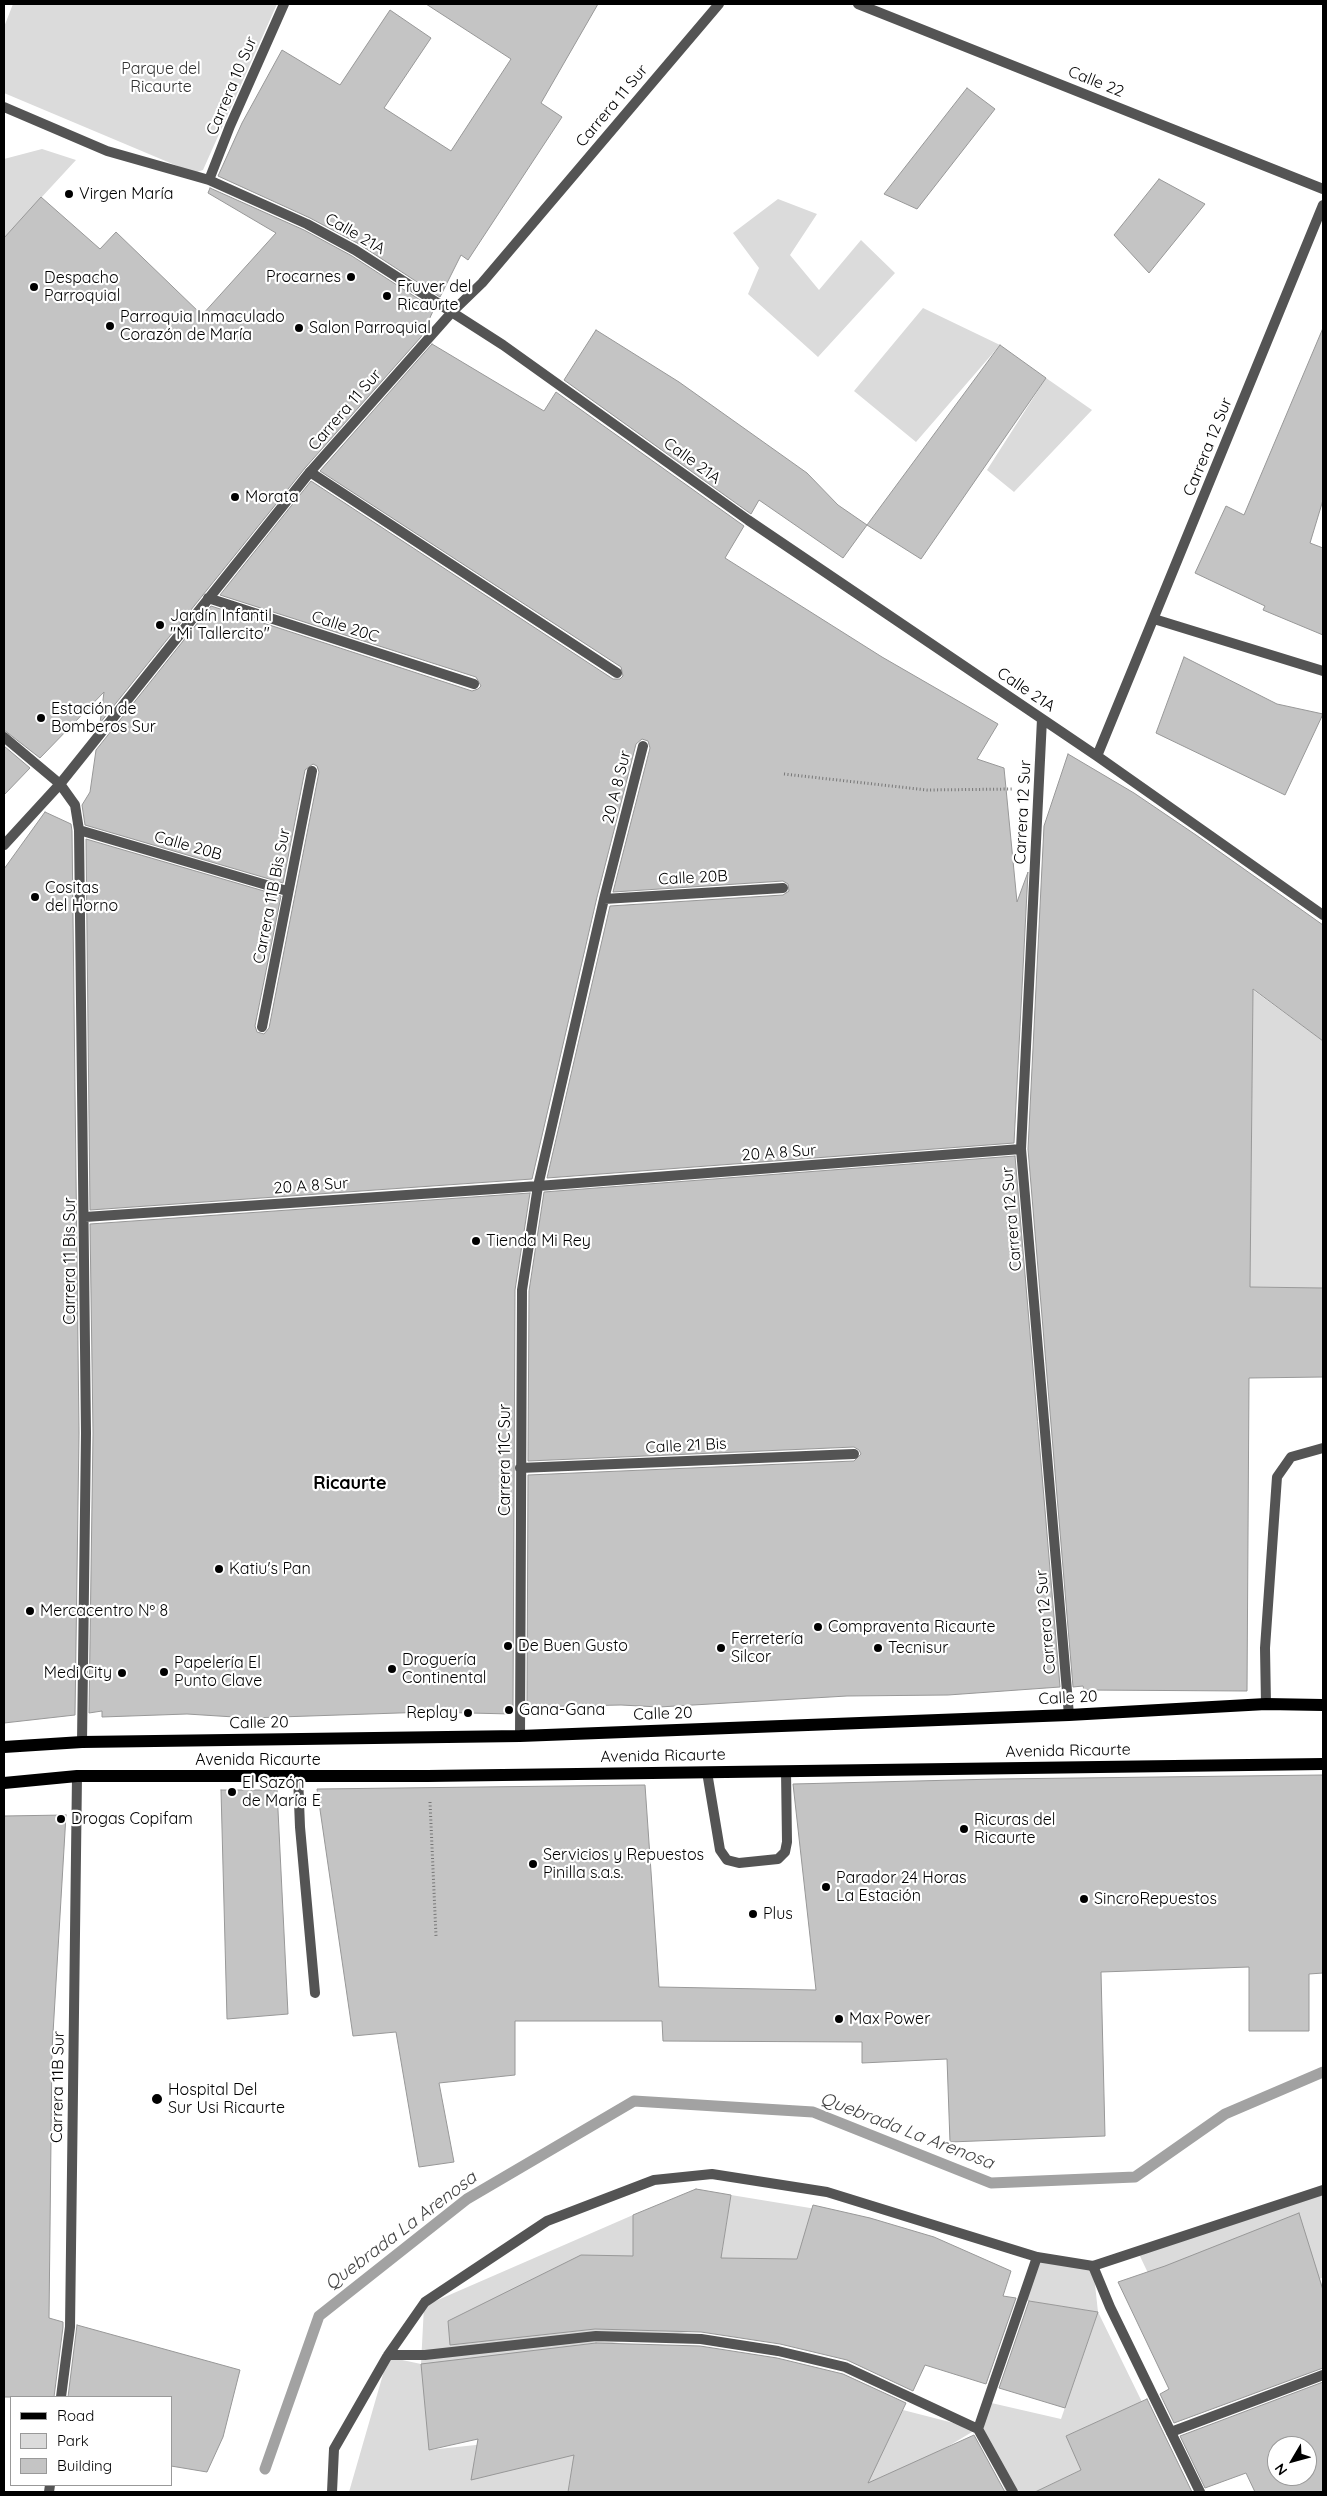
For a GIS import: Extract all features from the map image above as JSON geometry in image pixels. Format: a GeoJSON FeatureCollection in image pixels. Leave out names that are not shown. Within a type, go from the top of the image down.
{"type":"FeatureCollection","features":[{"type":"Feature","properties":{"kind":"main road","name":"Calle 20"},"geometry":{"type":"LineString","coordinates":[[4,1747],[82,1742],[520,1736],[1069,1715],[1266,1704],[1323,1705]]}},
{"type":"Feature","properties":{"kind":"main road","name":"Avenida Ricaurte"},"geometry":{"type":"LineString","coordinates":[[4,1783],[77,1776],[428,1776],[1323,1764]]}},
{"type":"Feature","properties":{"kind":"street","name":"Carrera 10 Sur"},"geometry":{"type":"LineString","coordinates":[[209,180],[230,126],[284,4]]}},
{"type":"Feature","properties":{"kind":"street","name":"Carrera 11 Sur"},"geometry":{"type":"LineString","coordinates":[[4,845],[60,784],[310,472],[452,312],[482,283],[719,4]]}},
{"type":"Feature","properties":{"kind":"street","name":"Calle 22"},"geometry":{"type":"LineString","coordinates":[[858,4],[1323,188]]}},
{"type":"Feature","properties":{"kind":"street","name":"Calle 21A"},"geometry":{"type":"LineString","coordinates":[[4,107],[106,151],[209,180],[307,224],[339,241],[503,345],[748,520],[1097,756],[1323,915]]}},
{"type":"Feature","properties":{"kind":"street","name":"Carrera 12 Sur"},"geometry":{"type":"LineString","coordinates":[[1097,756],[1323,205]]}},
{"type":"Feature","properties":{"kind":"street"},"geometry":{"type":"LineString","coordinates":[[310,472],[617,673]]}},
{"type":"Feature","properties":{"kind":"street","name":"Calle 20C"},"geometry":{"type":"LineString","coordinates":[[208,598],[474,684]]}},
{"type":"Feature","properties":{"kind":"street"},"geometry":{"type":"LineString","coordinates":[[1154,619],[1323,671]]}},
{"type":"Feature","properties":{"kind":"street","name":"Carrera 12 Sur"},"geometry":{"type":"LineString","coordinates":[[1042,719],[1021,1149],[1069,1715]]}},
{"type":"Feature","properties":{"kind":"street","name":"Carrera 11 Bis Sur"},"geometry":{"type":"LineString","coordinates":[[4,737],[60,784],[75,805],[80,830],[86,1434],[82,1742]]}},
{"type":"Feature","properties":{"kind":"street","name":"20 A 8 Sur"},"geometry":{"type":"LineString","coordinates":[[538,1186],[604,899],[642,746]]}},
{"type":"Feature","properties":{"kind":"street","name":"Carrera 11B Bis Sur"},"geometry":{"type":"LineString","coordinates":[[262,1027],[287,891],[312,771]]}},
{"type":"Feature","properties":{"kind":"street","name":"Calle 20B"},"geometry":{"type":"LineString","coordinates":[[80,830],[287,891]]}},
{"type":"Feature","properties":{"kind":"street","name":"Calle 20B"},"geometry":{"type":"LineString","coordinates":[[604,899],[784,888]]}},
{"type":"Feature","properties":{"kind":"street","name":"20 A 8 Sur"},"geometry":{"type":"LineString","coordinates":[[85,1216],[538,1186],[1021,1149]]}},
{"type":"Feature","properties":{"kind":"street","name":"Carrera 11C Sur"},"geometry":{"type":"LineString","coordinates":[[520,1736],[522,1290],[538,1186]]}},
{"type":"Feature","properties":{"kind":"street"},"geometry":{"type":"LineString","coordinates":[[1266,1704],[1265,1648],[1277,1477],[1290,1457],[1323,1448]]}},
{"type":"Feature","properties":{"kind":"street","name":"Calle 21 Bis"},"geometry":{"type":"LineString","coordinates":[[520,1468],[854,1454]]}},
{"type":"Feature","properties":{"kind":"street"},"geometry":{"type":"LineString","coordinates":[[707,1772],[720,1850],[727,1860],[738,1863],[778,1859],[785,1852],[786,1771]]}},
{"type":"Feature","properties":{"kind":"street","name":"Carrera 11B Sur"},"geometry":{"type":"LineString","coordinates":[[61,2396],[70,2327],[77,1776]]}},
{"type":"Feature","properties":{"kind":"street"},"geometry":{"type":"LineString","coordinates":[[298,1776],[300,1827],[315,1993]]}},
{"type":"Feature","properties":{"kind":"street"},"geometry":{"type":"LineString","coordinates":[[332,2492],[334,2449],[388,2355],[425,2302],[547,2221],[654,2180],[712,2174],[827,2192],[1037,2257],[1093,2266],[1323,2190]]}},
{"type":"Feature","properties":{"kind":"street"},"geometry":{"type":"LineString","coordinates":[[978,2429],[1037,2257]]}},
{"type":"Feature","properties":{"kind":"street"},"geometry":{"type":"LineString","coordinates":[[1093,2266],[1110,2307],[1200,2492]]}},
{"type":"Feature","properties":{"kind":"street"},"geometry":{"type":"LineString","coordinates":[[388,2355],[425,2355],[596,2336],[701,2339],[778,2351],[844,2367],[978,2429],[1013,2492]]}},
{"type":"Feature","properties":{"kind":"street"},"geometry":{"type":"LineString","coordinates":[[1171,2432],[1323,2375]]}},
{"type":"Feature","properties":{"kind":"path"},"geometry":{"type":"LineString","coordinates":[[784,774],[928,790],[1040,789]]}},
{"type":"Feature","properties":{"kind":"path"},"geometry":{"type":"LineString","coordinates":[[428,1776],[436,1936]]}},
{"type":"Feature","properties":{"kind":"green space","name":"Parque del Ricaurte"},"geometry":{"type":"Polygon","coordinates":[[[13,4],[277,4],[203,170],[194,173],[4,93],[4,27],[13,4]]]}},
{"type":"Feature","properties":{"kind":"green space"},"geometry":{"type":"Polygon","coordinates":[[[42,149],[76,160],[4,238],[4,159],[42,149]]]}},
{"type":"Feature","properties":{"kind":"green space"},"geometry":{"type":"Polygon","coordinates":[[[778,199],[817,214],[790,255],[819,290],[861,240],[895,273],[818,357],[748,294],[759,268],[733,233],[778,199]]]}},
{"type":"Feature","properties":{"kind":"green space"},"geometry":{"type":"Polygon","coordinates":[[[923,308],[1000,345],[916,442],[854,391],[923,308]]]}},
{"type":"Feature","properties":{"kind":"green space"},"geometry":{"type":"Polygon","coordinates":[[[1046,378],[1092,410],[1014,492],[987,470],[1046,378]]]}},
{"type":"Feature","properties":{"kind":"green space"},"geometry":{"type":"Polygon","coordinates":[[[1253,990],[1323,1041],[1323,1288],[1250,1287],[1253,990]]]}},
{"type":"Feature","properties":{"kind":"green space"},"geometry":{"type":"Polygon","coordinates":[[[1323,2190],[1323,2277],[1320,2279],[1323,2288],[1323,2340],[1308,2345],[1175,2330],[1138,2252],[1323,2190]]]}},
{"type":"Feature","properties":{"kind":"green space"},"geometry":{"type":"Polygon","coordinates":[[[731,2195],[871,2218],[854,2290],[757,2322],[591,2346],[429,2450],[578,2434],[568,2492],[349,2492],[388,2357],[421,2364],[424,2306],[633,2215],[722,2253],[731,2195]]]}},
{"type":"Feature","properties":{"kind":"green space"},"geometry":{"type":"Polygon","coordinates":[[[1037,2257],[1093,2266],[1098,2312],[1022,2300],[1037,2257]]]}},
{"type":"Feature","properties":{"kind":"green space"},"geometry":{"type":"Polygon","coordinates":[[[1098,2312],[1142,2402],[1066,2436],[1158,2437],[1185,2492],[1091,2492],[1081,2470],[1035,2492],[1006,2492],[977,2429],[987,2402],[1061,2419],[1098,2312]]]}},
{"type":"Feature","properties":{"kind":"green space"},"geometry":{"type":"Polygon","coordinates":[[[903,2410],[977,2429],[942,2450],[921,2492],[863,2492],[903,2410]]]}},
{"type":"Feature","properties":{"kind":"building"},"geometry":{"type":"Polygon","coordinates":[[[426,4],[598,4],[541,103],[562,117],[468,260],[461,255],[440,297],[359,244],[310,218],[218,176],[242,123],[282,50],[340,85],[390,10],[431,38],[384,108],[451,151],[511,59],[426,4]]]}},
{"type":"Feature","properties":{"kind":"building"},"geometry":{"type":"Polygon","coordinates":[[[967,88],[995,109],[917,209],[884,194],[967,88]]]}},
{"type":"Feature","properties":{"kind":"building"},"geometry":{"type":"Polygon","coordinates":[[[1159,179],[1205,204],[1149,273],[1114,235],[1159,179]]]}},
{"type":"Feature","properties":{"kind":"building"},"geometry":{"type":"Polygon","coordinates":[[[210,188],[304,230],[352,256],[434,309],[421,337],[305,468],[100,723],[104,692],[40,758],[4,730],[4,238],[41,197],[100,249],[116,232],[202,315],[276,233],[208,193],[210,188]]]}},
{"type":"Feature","properties":{"kind":"building"},"geometry":{"type":"Polygon","coordinates":[[[1323,328],[1323,500],[1310,543],[1323,548],[1323,635],[1263,610],[1265,606],[1195,573],[1226,506],[1244,515],[1323,328]]]}},
{"type":"Feature","properties":{"kind":"building"},"geometry":{"type":"Polygon","coordinates":[[[596,330],[679,382],[807,473],[838,505],[867,525],[843,558],[759,500],[751,514],[564,380],[596,330]]]}},
{"type":"Feature","properties":{"kind":"building"},"geometry":{"type":"Polygon","coordinates":[[[432,344],[544,411],[556,392],[744,526],[725,558],[882,657],[998,724],[977,759],[1004,768],[1017,902],[1028,872],[1014,1143],[547,1178],[610,906],[783,895],[789,891],[788,884],[783,881],[613,892],[650,748],[648,741],[642,739],[636,744],[597,897],[532,1179],[90,1210],[86,839],[281,896],[255,1026],[257,1032],[264,1034],[269,1028],[319,772],[317,766],[313,764],[305,770],[283,883],[85,825],[82,805],[90,792],[96,750],[211,606],[472,691],[481,686],[476,677],[220,595],[311,481],[613,679],[620,679],[623,676],[621,667],[320,471],[432,344]]]}},
{"type":"Feature","properties":{"kind":"building"},"geometry":{"type":"Polygon","coordinates":[[[1000,345],[1046,378],[921,559],[867,525],[1000,345]]]}},
{"type":"Feature","properties":{"kind":"building"},"geometry":{"type":"Polygon","coordinates":[[[1184,657],[1277,704],[1323,714],[1285,795],[1156,733],[1184,657]]]}},
{"type":"Feature","properties":{"kind":"building"},"geometry":{"type":"Polygon","coordinates":[[[4,746],[30,768],[4,795],[4,746]]]}},
{"type":"Feature","properties":{"kind":"building"},"geometry":{"type":"Polygon","coordinates":[[[1068,754],[1134,793],[1323,925],[1323,1041],[1253,989],[1250,1287],[1323,1288],[1323,1377],[1249,1378],[1247,1691],[1084,1690],[1083,1686],[1073,1687],[1028,1149],[1044,826],[1068,754]]]}},
{"type":"Feature","properties":{"kind":"building"},"geometry":{"type":"Polygon","coordinates":[[[45,812],[71,824],[72,831],[79,1433],[75,1715],[4,1723],[4,869],[45,812]]]}},
{"type":"Feature","properties":{"kind":"building"},"geometry":{"type":"Polygon","coordinates":[[[1015,1156],[1060,1687],[948,1695],[847,1696],[659,1707],[621,1705],[527,1707],[528,1475],[854,1461],[861,1454],[854,1447],[528,1461],[529,1291],[544,1192],[1015,1156]]]}},
{"type":"Feature","properties":{"kind":"building"},"geometry":{"type":"Polygon","coordinates":[[[530,1193],[515,1290],[513,1707],[511,1707],[511,1714],[428,1712],[250,1718],[187,1714],[102,1717],[102,1711],[89,1713],[93,1433],[90,1224],[530,1193]]]}},
{"type":"Feature","properties":{"kind":"building"},"geometry":{"type":"Polygon","coordinates":[[[1323,1775],[1323,1973],[1309,1974],[1309,2031],[1249,2031],[1249,1967],[1101,1972],[1105,2136],[950,2142],[947,2059],[862,2063],[862,2042],[663,2041],[662,2021],[515,2021],[515,2075],[439,2083],[454,2162],[419,2167],[396,2032],[353,2036],[317,1789],[645,1785],[659,1987],[816,1990],[793,1784],[997,1779],[1323,1775]]]}},
{"type":"Feature","properties":{"kind":"building"},"geometry":{"type":"Polygon","coordinates":[[[221,1790],[277,1790],[288,2014],[227,2019],[221,1790]]]}},
{"type":"Feature","properties":{"kind":"building"},"geometry":{"type":"Polygon","coordinates":[[[66,1815],[52,2050],[49,2318],[63,2322],[54,2396],[4,2397],[4,1816],[66,1815]]]}},
{"type":"Feature","properties":{"kind":"building"},"geometry":{"type":"Polygon","coordinates":[[[696,2189],[731,2195],[721,2258],[797,2259],[813,2205],[870,2218],[934,2237],[1011,2271],[1003,2296],[1016,2298],[986,2384],[925,2365],[913,2391],[847,2360],[780,2344],[701,2332],[595,2329],[450,2345],[448,2321],[581,2255],[633,2256],[633,2215],[696,2189]]]}},
{"type":"Feature","properties":{"kind":"building"},"geometry":{"type":"Polygon","coordinates":[[[1299,2213],[1323,2290],[1323,2368],[1174,2423],[1160,2394],[1169,2389],[1118,2282],[1165,2266],[1299,2213]]]}},
{"type":"Feature","properties":{"kind":"building"},"geometry":{"type":"Polygon","coordinates":[[[1029,2301],[1098,2312],[1065,2408],[999,2388],[1029,2301]]]}},
{"type":"Feature","properties":{"kind":"building"},"geometry":{"type":"Polygon","coordinates":[[[77,2325],[240,2370],[223,2437],[207,2472],[172,2466],[172,2396],[68,2396],[77,2325]]]}},
{"type":"Feature","properties":{"kind":"building"},"geometry":{"type":"Polygon","coordinates":[[[596,2343],[700,2346],[777,2358],[843,2374],[906,2403],[868,2483],[974,2435],[1005,2492],[568,2492],[574,2455],[471,2480],[478,2439],[429,2450],[421,2364],[596,2343]]]}},
{"type":"Feature","properties":{"kind":"building"},"geometry":{"type":"Polygon","coordinates":[[[1323,2382],[1323,2492],[1255,2492],[1246,2473],[1205,2488],[1180,2436],[1323,2382]]]}},
{"type":"Feature","properties":{"kind":"building"},"geometry":{"type":"Polygon","coordinates":[[[1147,2399],[1192,2492],[1035,2492],[1081,2470],[1066,2436],[1147,2399]]]}},
{"type":"Feature","properties":{"kind":"waterway","name":"Quebrada La Arenosa"},"geometry":{"type":"LineString","coordinates":[[265,2469],[319,2316],[467,2199],[634,2101],[813,2112],[991,2183],[1135,2177],[1225,2114],[1323,2072]]}},
{"type":"Feature","properties":{"kind":"place","name":"Virgen María"},"geometry":{"type":"Point","coordinates":[69,194]}},
{"type":"Feature","properties":{"kind":"place","name":"Procarnes"},"geometry":{"type":"Point","coordinates":[351,277]}},
{"type":"Feature","properties":{"kind":"place","name":"Despacho Parroquial"},"geometry":{"type":"Point","coordinates":[34,287]}},
{"type":"Feature","properties":{"kind":"place","name":"Fruver del Ricaurte"},"geometry":{"type":"Point","coordinates":[387,296]}},
{"type":"Feature","properties":{"kind":"place","name":"Parroquia Inmaculado Corazón de María"},"geometry":{"type":"Point","coordinates":[110,326]}},
{"type":"Feature","properties":{"kind":"place","name":"Salon Parroquial"},"geometry":{"type":"Point","coordinates":[299,328]}},
{"type":"Feature","properties":{"kind":"place","name":"Morata"},"geometry":{"type":"Point","coordinates":[235,497]}},
{"type":"Feature","properties":{"kind":"place","name":"Jardín Infantil \"Mi Tallercito\""},"geometry":{"type":"Point","coordinates":[160,625]}},
{"type":"Feature","properties":{"kind":"place","name":"Estación de Bomberos Sur"},"geometry":{"type":"Point","coordinates":[41,718]}},
{"type":"Feature","properties":{"kind":"place","name":"Cositas del Horno"},"geometry":{"type":"Point","coordinates":[35,897]}},
{"type":"Feature","properties":{"kind":"place","name":"Tienda Mi Rey"},"geometry":{"type":"Point","coordinates":[476,1241]}},
{"type":"Feature","properties":{"kind":"place","name":"Katiu's Pan"},"geometry":{"type":"Point","coordinates":[219,1569]}},
{"type":"Feature","properties":{"kind":"place","name":"Mercacentro Nº 8"},"geometry":{"type":"Point","coordinates":[30,1611]}},
{"type":"Feature","properties":{"kind":"place","name":"Compraventa Ricaurte"},"geometry":{"type":"Point","coordinates":[818,1627]}},
{"type":"Feature","properties":{"kind":"place","name":"De Buen Gusto"},"geometry":{"type":"Point","coordinates":[508,1646]}},
{"type":"Feature","properties":{"kind":"place","name":"Ferretería Silcor"},"geometry":{"type":"Point","coordinates":[721,1648]}},
{"type":"Feature","properties":{"kind":"place","name":"Tecnisur"},"geometry":{"type":"Point","coordinates":[878,1648]}},
{"type":"Feature","properties":{"kind":"place","name":"Droguería Continental"},"geometry":{"type":"Point","coordinates":[392,1669]}},
{"type":"Feature","properties":{"kind":"place","name":"Papelería El Punto Clave"},"geometry":{"type":"Point","coordinates":[164,1672]}},
{"type":"Feature","properties":{"kind":"place","name":"Medi City"},"geometry":{"type":"Point","coordinates":[122,1673]}},
{"type":"Feature","properties":{"kind":"place","name":"Gana-Gana"},"geometry":{"type":"Point","coordinates":[509,1710]}},
{"type":"Feature","properties":{"kind":"place","name":"Replay"},"geometry":{"type":"Point","coordinates":[468,1713]}},
{"type":"Feature","properties":{"kind":"place","name":"El Sazón de María E"},"geometry":{"type":"Point","coordinates":[232,1792]}},
{"type":"Feature","properties":{"kind":"place","name":"Drogas Copifam"},"geometry":{"type":"Point","coordinates":[61,1819]}},
{"type":"Feature","properties":{"kind":"place","name":"Ricuras del Ricaurte"},"geometry":{"type":"Point","coordinates":[964,1829]}},
{"type":"Feature","properties":{"kind":"place","name":"Servicios y Repuestos Pinilla s.a.s."},"geometry":{"type":"Point","coordinates":[533,1864]}},
{"type":"Feature","properties":{"kind":"place","name":"Parador 24 Horas La Estación"},"geometry":{"type":"Point","coordinates":[826,1887]}},
{"type":"Feature","properties":{"kind":"place","name":"SincroRepuestos"},"geometry":{"type":"Point","coordinates":[1084,1899]}},
{"type":"Feature","properties":{"kind":"place","name":"Plus"},"geometry":{"type":"Point","coordinates":[753,1914]}},
{"type":"Feature","properties":{"kind":"place","name":"Max Power"},"geometry":{"type":"Point","coordinates":[839,2019]}},
{"type":"Feature","properties":{"kind":"place","name":"Hospital Del Sur Usi Ricaurte"},"geometry":{"type":"Point","coordinates":[157,2099]}},
{"type":"Feature","properties":{"kind":"district","name":"Ricaurte"},"geometry":{"type":"Point","coordinates":[350,1484]}}]}
